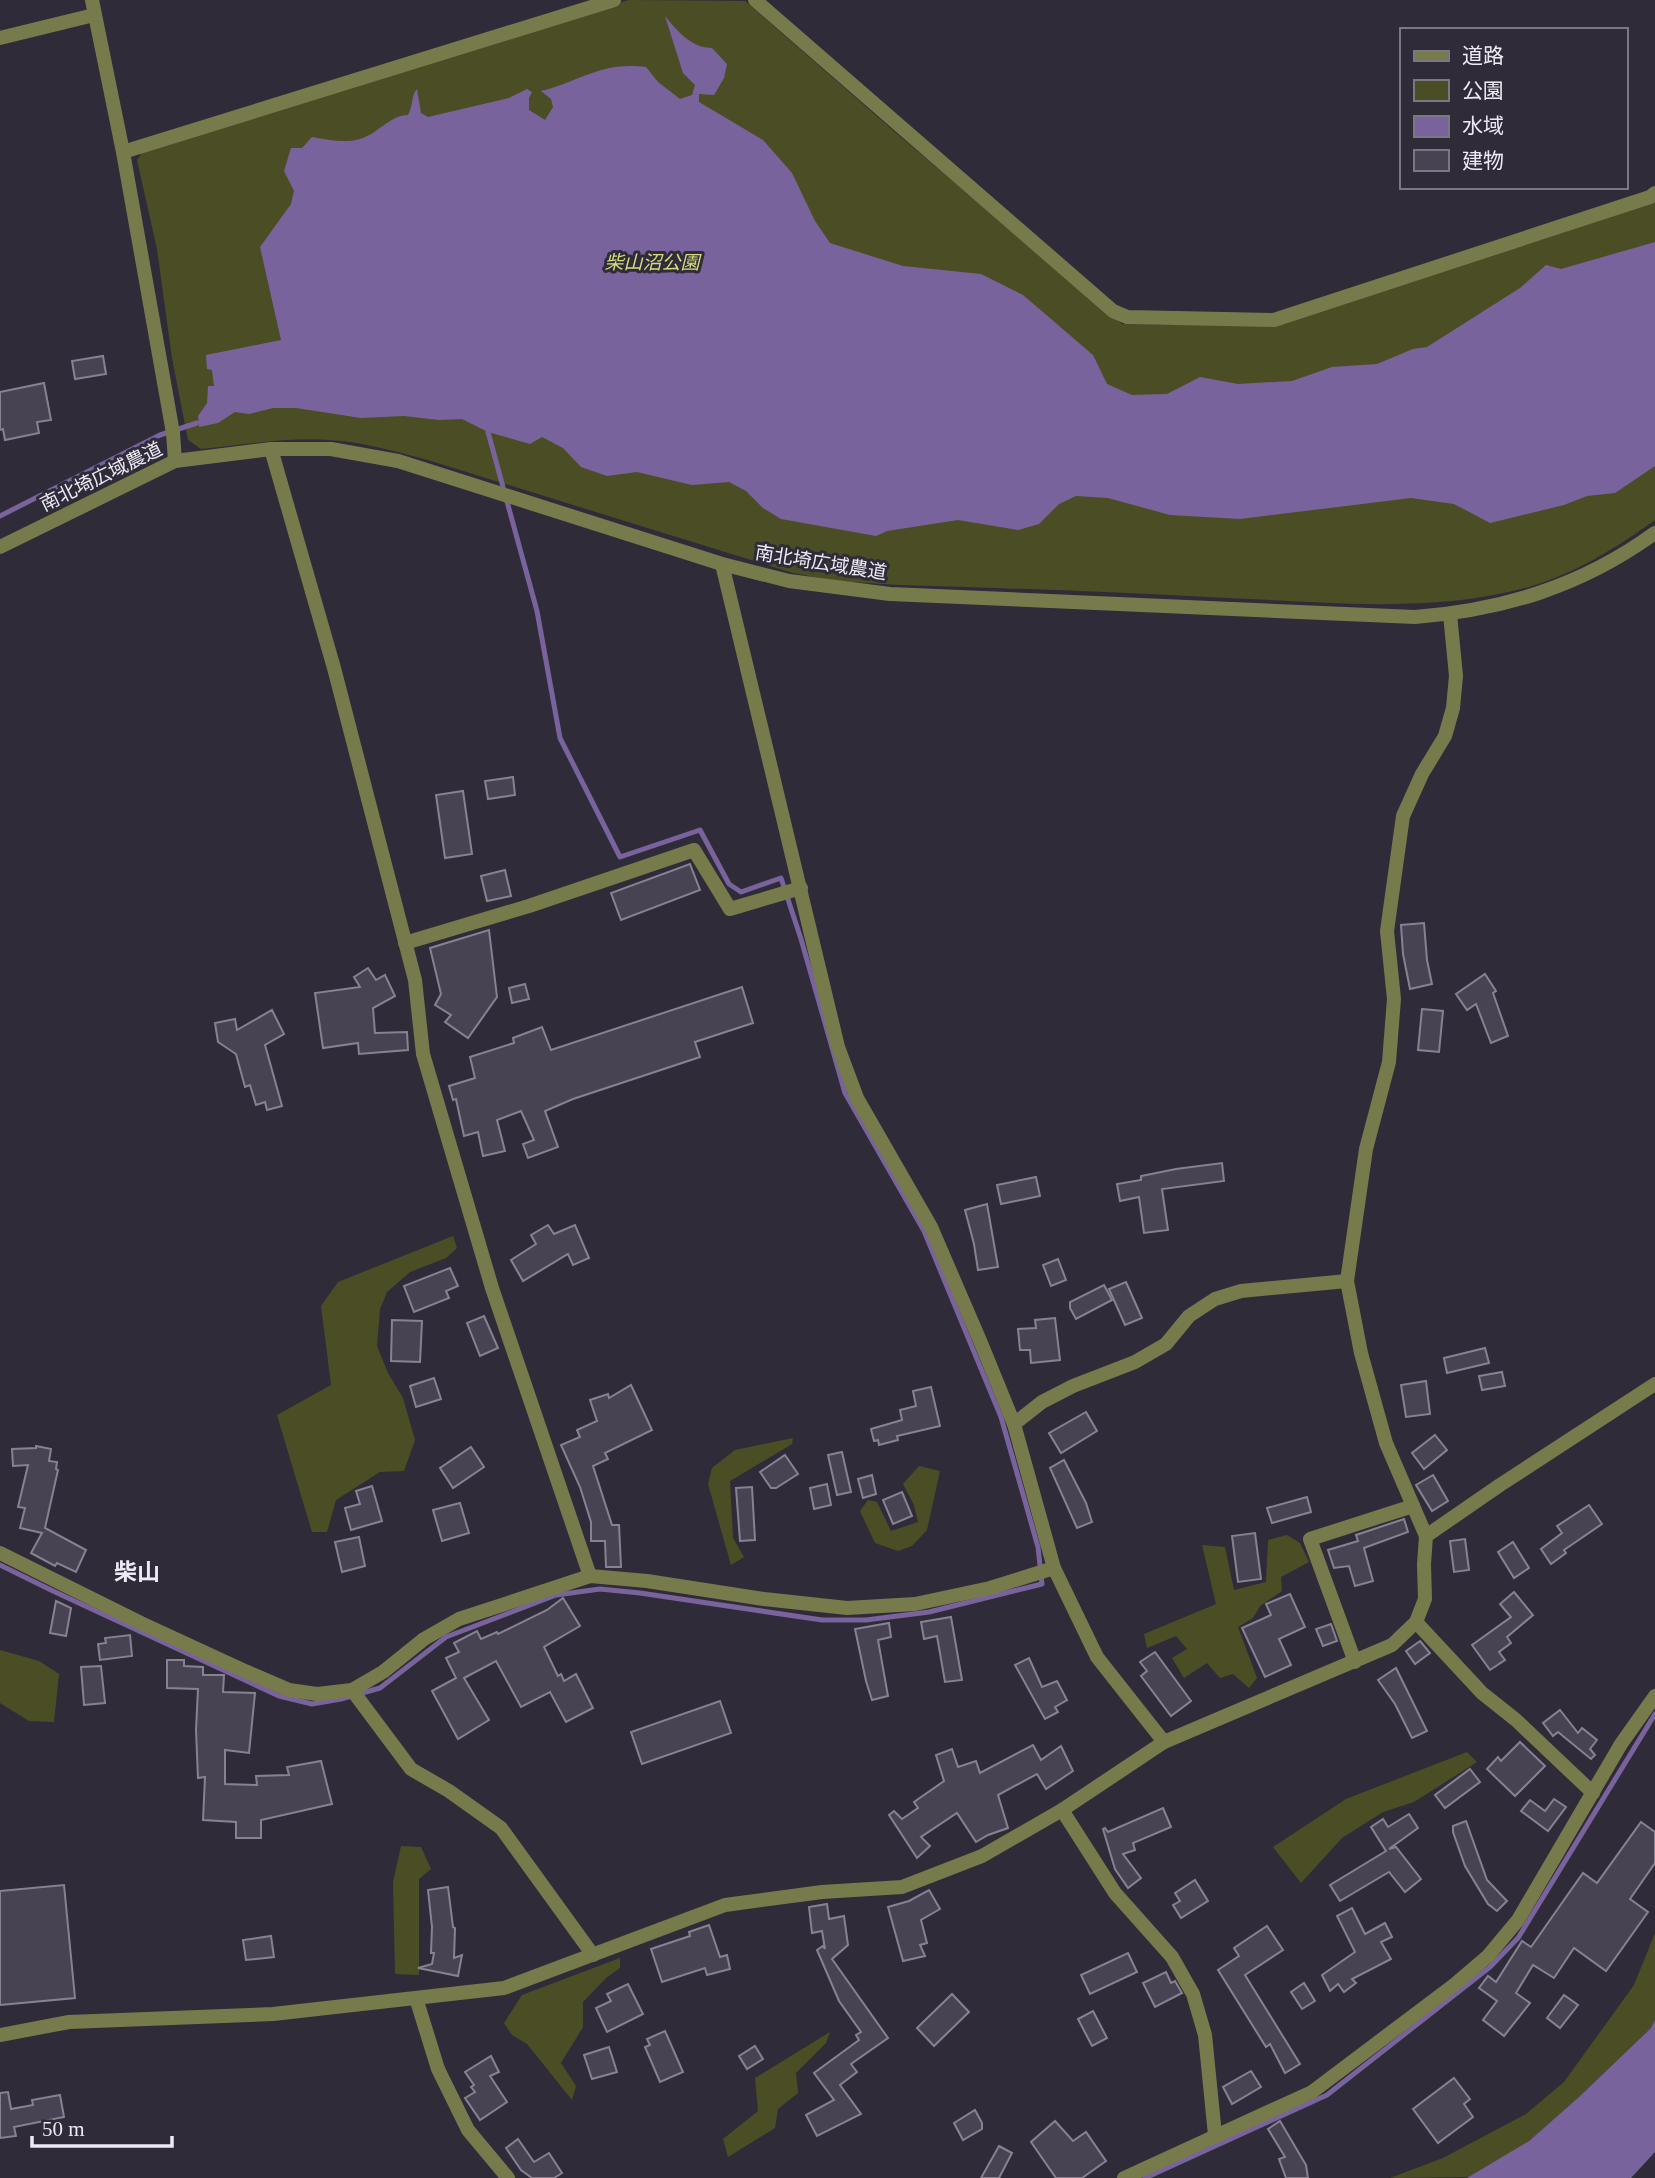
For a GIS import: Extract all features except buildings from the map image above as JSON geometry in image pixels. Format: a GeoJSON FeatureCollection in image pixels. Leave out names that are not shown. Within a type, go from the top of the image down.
{"type":"FeatureCollection","features":[{"type":"Feature","properties":{"kind":"street"},"geometry":{"type":"LineString","coordinates":[[124,152],[614,0]]}},
{"type":"Feature","properties":{"kind":"street"},"geometry":{"type":"LineString","coordinates":[[755,0],[1103,302],[1127,317],[1274,320],[1585,219],[1655,193]]}},
{"type":"Feature","properties":{"kind":"street"},"geometry":{"type":"LineString","coordinates":[[0,38],[93,7],[124,152],[173,432],[175,461]]}},
{"type":"Feature","properties":{"kind":"street"},"geometry":{"type":"LineString","coordinates":[[271,449],[334,668],[415,980],[423,1054],[492,1288],[590,1576]]}},
{"type":"Feature","properties":{"kind":"street","name":"南北埼広域農道"},"geometry":{"type":"LineString","coordinates":[[0,547],[175,461],[271,449],[331,449],[398,461],[722,564],[789,581],[890,594],[1415,617],[1450,614],[1519,601],[1583,577],[1626,554],[1655,533]]}},
{"type":"Feature","properties":{"kind":"street"},"geometry":{"type":"LineString","coordinates":[[722,564],[838,1047],[857,1098],[931,1227],[1014,1424],[1054,1568],[1097,1657],[1164,1742]]}},
{"type":"Feature","properties":{"kind":"street"},"geometry":{"type":"LineString","coordinates":[[0,2035],[69,2022],[273,2014],[504,1988],[725,1905],[822,1892],[902,1887],[982,1856],[1062,1810],[1164,1742],[1392,1645],[1416,1622],[1425,1599],[1426,1536],[1386,1443],[1361,1353],[1346,1281],[1366,1149],[1389,1062],[1394,999],[1387,931],[1403,816],[1422,774],[1445,736],[1452,708],[1456,676],[1450,614]]}},
{"type":"Feature","properties":{"kind":"street"},"geometry":{"type":"LineString","coordinates":[[405,943],[529,906],[694,849],[730,909],[801,888]]}},
{"type":"Feature","properties":{"kind":"street"},"geometry":{"type":"LineString","coordinates":[[1014,1424],[1042,1402],[1073,1386],[1135,1362],[1166,1344],[1189,1316],[1215,1299],[1241,1291],[1346,1281]]}},
{"type":"Feature","properties":{"kind":"street"},"geometry":{"type":"LineString","coordinates":[[1426,1536],[1655,1384]]}},
{"type":"Feature","properties":{"kind":"street"},"geometry":{"type":"LineString","coordinates":[[1355,1662],[1310,1539],[1413,1506]]}},
{"type":"Feature","properties":{"kind":"street"},"geometry":{"type":"LineString","coordinates":[[0,1553],[141,1623],[289,1690],[317,1694],[352,1690],[383,1672],[424,1639],[459,1619],[590,1576],[847,1608],[915,1604],[990,1588],[1054,1568]]}},
{"type":"Feature","properties":{"kind":"street"},"geometry":{"type":"LineString","coordinates":[[1416,1622],[1482,1693],[1516,1720],[1593,1793]]}},
{"type":"Feature","properties":{"kind":"street"},"geometry":{"type":"LineString","coordinates":[[352,1690],[411,1769],[449,1791],[501,1828],[593,1955]]}},
{"type":"Feature","properties":{"kind":"street"},"geometry":{"type":"LineString","coordinates":[[1124,2178],[1312,2092],[1488,1956],[1518,1920],[1621,1744],[1655,1696]]}},
{"type":"Feature","properties":{"kind":"street"},"geometry":{"type":"LineString","coordinates":[[1062,1810],[1115,1893],[1172,1957],[1193,1994],[1205,2035],[1214,2135]]}},
{"type":"Feature","properties":{"kind":"street"},"geometry":{"type":"LineString","coordinates":[[416,1998],[438,2069],[468,2130],[508,2178]]}},
{"type":"Feature","properties":{"kind":"green space","name":"柴山沼公園"},"geometry":{"type":"Polygon","coordinates":[[[629,0],[745,1],[1122,324],[1266,326],[1655,202],[1655,520],[1610,550],[1563,575],[1529,587],[1455,601],[1342,603],[899,585],[835,581],[793,573],[431,461],[368,445],[330,440],[298,440],[201,449],[188,440],[172,358],[157,249],[137,160],[143,151],[629,0]]]}},
{"type":"Feature","properties":{"kind":"green space"},"geometry":{"type":"Polygon","coordinates":[[[453,1236],[457,1248],[446,1258],[410,1272],[387,1292],[380,1309],[377,1346],[388,1373],[403,1398],[415,1440],[404,1471],[380,1472],[336,1500],[327,1532],[312,1532],[277,1415],[331,1385],[321,1306],[338,1282],[453,1236]]]}},
{"type":"Feature","properties":{"kind":"green space"},"geometry":{"type":"Polygon","coordinates":[[[793,1438],[792,1444],[730,1481],[733,1538],[744,1557],[731,1565],[708,1484],[712,1468],[735,1450],[793,1438]]]}},
{"type":"Feature","properties":{"kind":"green space"},"geometry":{"type":"Polygon","coordinates":[[[919,1466],[940,1471],[927,1530],[912,1546],[898,1551],[875,1543],[860,1511],[868,1500],[877,1502],[891,1531],[918,1522],[914,1505],[903,1484],[919,1466]]]}},
{"type":"Feature","properties":{"kind":"green space"},"geometry":{"type":"Polygon","coordinates":[[[1287,1535],[1300,1543],[1309,1562],[1281,1577],[1282,1591],[1260,1606],[1253,1618],[1238,1627],[1257,1678],[1249,1688],[1233,1674],[1220,1678],[1207,1663],[1184,1678],[1172,1658],[1187,1649],[1176,1636],[1147,1648],[1144,1634],[1216,1604],[1202,1545],[1225,1547],[1234,1590],[1266,1582],[1268,1540],[1287,1535]]]}},
{"type":"Feature","properties":{"kind":"green space"},"geometry":{"type":"Polygon","coordinates":[[[0,1650],[39,1661],[59,1674],[54,1722],[29,1721],[0,1703],[0,1650]]]}},
{"type":"Feature","properties":{"kind":"green space"},"geometry":{"type":"Polygon","coordinates":[[[1467,1752],[1477,1762],[1414,1802],[1383,1812],[1342,1838],[1301,1883],[1273,1847],[1346,1799],[1467,1752]]]}},
{"type":"Feature","properties":{"kind":"green space"},"geometry":{"type":"Polygon","coordinates":[[[401,1846],[421,1847],[431,1869],[419,1879],[419,1975],[395,1974],[393,1882],[401,1846]]]}},
{"type":"Feature","properties":{"kind":"green space"},"geometry":{"type":"Polygon","coordinates":[[[1655,1933],[1655,2020],[1651,2028],[1580,2096],[1529,2141],[1471,2177],[1390,2178],[1443,2158],[1526,2114],[1564,2082],[1634,1985],[1655,1933]]]}},
{"type":"Feature","properties":{"kind":"green space"},"geometry":{"type":"Polygon","coordinates":[[[620,1958],[620,1968],[606,1978],[583,2002],[583,2027],[561,2063],[576,2086],[572,2100],[527,2044],[512,2035],[504,2023],[522,1995],[620,1958]]]}},
{"type":"Feature","properties":{"kind":"green space"},"geometry":{"type":"Polygon","coordinates":[[[830,2032],[826,2043],[796,2073],[798,2093],[778,2109],[775,2128],[728,2157],[723,2139],[758,2111],[755,2078],[830,2032]]]}},
{"type":"Feature","properties":{"kind":"water","name":"柴山沼公園"},"geometry":{"type":"Polygon","coordinates":[[[665,16],[686,38],[698,45],[712,48],[727,64],[724,78],[714,95],[699,94],[699,102],[763,140],[792,173],[815,221],[830,243],[903,266],[981,274],[1023,295],[1093,355],[1107,384],[1132,395],[1167,394],[1200,377],[1238,384],[1292,381],[1332,367],[1377,364],[1413,349],[1427,347],[1520,288],[1546,265],[1561,269],[1655,242],[1655,466],[1615,493],[1587,496],[1564,505],[1490,523],[1454,504],[1411,498],[1240,519],[1170,515],[1108,498],[1076,496],[1059,504],[1039,524],[1018,530],[958,520],[887,531],[876,536],[781,519],[763,508],[746,491],[729,482],[692,485],[637,472],[607,476],[581,467],[563,448],[542,437],[530,444],[488,432],[462,419],[439,420],[404,416],[361,418],[296,408],[273,408],[249,414],[235,412],[218,423],[199,427],[198,416],[207,403],[208,386],[214,386],[212,370],[207,369],[206,355],[281,340],[260,247],[291,204],[294,191],[284,171],[291,148],[302,148],[312,137],[344,141],[369,135],[396,118],[408,115],[417,89],[421,113],[428,117],[509,98],[527,89],[532,92],[529,110],[545,120],[553,107],[551,99],[541,91],[604,69],[646,67],[658,82],[680,99],[692,95],[695,85],[683,73],[665,16]]]}},
{"type":"Feature","properties":{"kind":"water"},"geometry":{"type":"Polygon","coordinates":[[[1655,2020],[1655,2152],[1631,2178],[1467,2178],[1529,2141],[1651,2028],[1655,2020]]]}},
{"type":"Feature","properties":{"kind":"waterway"},"geometry":{"type":"LineString","coordinates":[[0,516],[160,435],[197,423]]}},
{"type":"Feature","properties":{"kind":"waterway"},"geometry":{"type":"LineString","coordinates":[[0,1565],[279,1696],[312,1704],[380,1688],[446,1637],[556,1595],[600,1589],[822,1620],[866,1620],[929,1612],[1042,1584],[1038,1547],[1001,1417],[924,1231],[845,1093],[781,878],[741,892],[729,884],[700,830],[620,857],[560,738],[537,611],[488,432]]}},
{"type":"Feature","properties":{"kind":"waterway"},"geometry":{"type":"LineString","coordinates":[[1145,2178],[1327,2095],[1490,1967],[1518,1938],[1655,1714]]}},
{"type":"Feature","properties":{"kind":"district","name":"柴山"},"geometry":{"type":"Point","coordinates":[137,1572]}}]}
